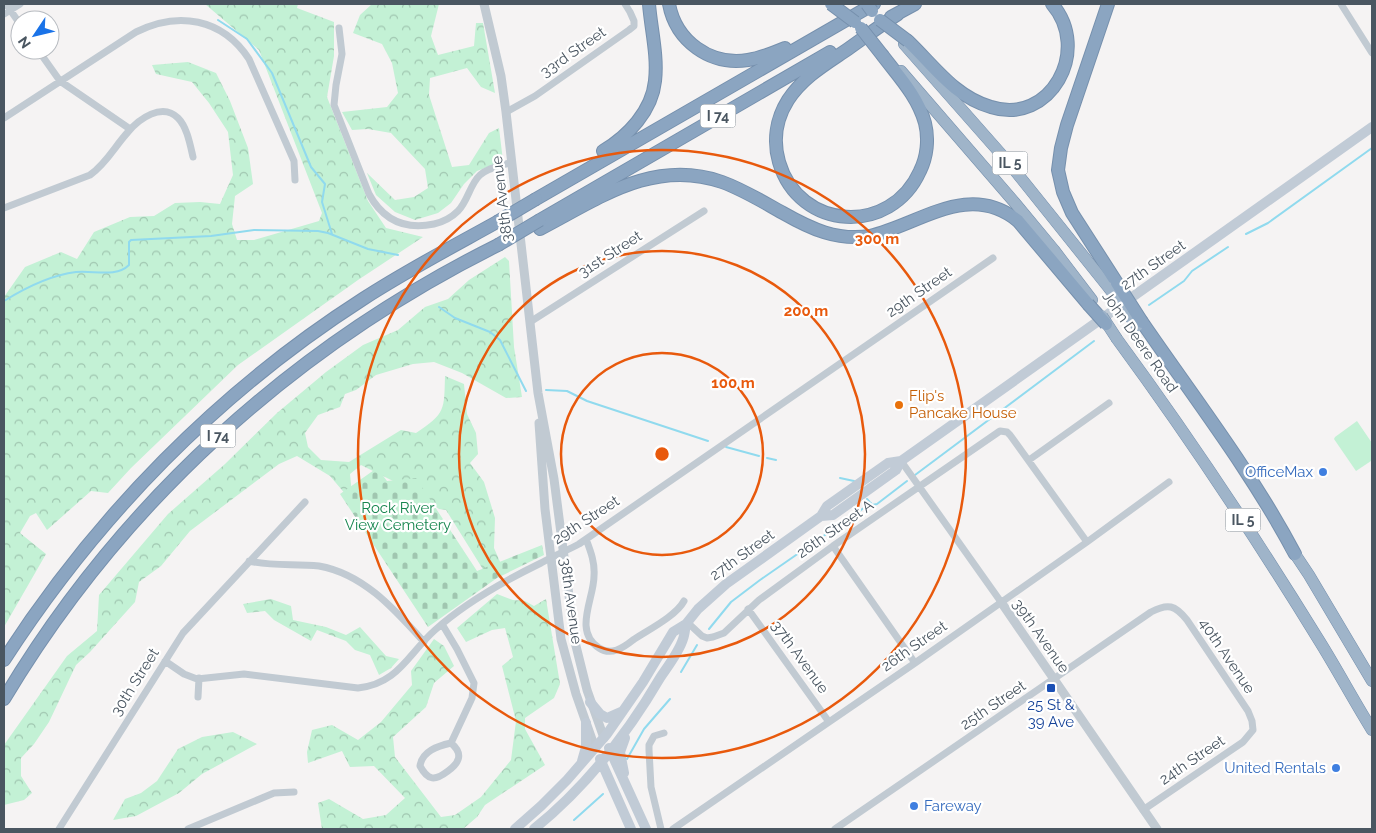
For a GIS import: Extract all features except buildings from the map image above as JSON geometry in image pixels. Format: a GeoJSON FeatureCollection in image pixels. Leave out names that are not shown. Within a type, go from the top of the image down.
{"type":"FeatureCollection","features":[{"type":"Feature","properties":{"kind":"highway"},"geometry":{"type":"LineString","coordinates":[[535,197],[611,147],[634,125],[645,109],[653,91],[656,71],[649,4]]}},
{"type":"Feature","properties":{"kind":"highway"},"geometry":{"type":"LineString","coordinates":[[669,4],[672,17],[684,38],[703,52],[726,60],[759,58],[835,26]]}},
{"type":"Feature","properties":{"kind":"highway"},"geometry":{"type":"LineString","coordinates":[[831,4],[867,12]]}},
{"type":"Feature","properties":{"kind":"highway"},"geometry":{"type":"LineString","coordinates":[[839,4],[867,12],[906,43],[951,85],[972,100],[1004,110],[1024,107],[1040,100],[1060,78],[1064,70],[1069,49],[1067,31],[1052,4]]}},
{"type":"Feature","properties":{"kind":"highway","name":"I 74"},"geometry":{"type":"LineString","coordinates":[[4,699],[47,632],[95,567],[153,500],[205,447],[271,390],[340,338],[413,291],[540,224],[636,163],[915,4]]}},
{"type":"Feature","properties":{"kind":"highway"},"geometry":{"type":"LineString","coordinates":[[1108,4],[1061,148],[1058,170],[1063,192],[1072,213],[1113,285],[1139,324],[1244,468],[1275,516],[1295,554],[1372,681]]}},
{"type":"Feature","properties":{"kind":"highway"},"geometry":{"type":"LineString","coordinates":[[867,12],[885,56],[910,91],[922,114],[928,136],[924,164],[908,192],[900,200],[884,210],[864,216],[831,215],[813,207],[804,200],[789,185],[782,172],[776,149],[776,136],[781,112],[792,95],[809,76],[898,14]]}},
{"type":"Feature","properties":{"kind":"highway","name":"I 74"},"geometry":{"type":"LineString","coordinates":[[4,660],[43,602],[88,544],[145,479],[198,426],[244,386],[323,326],[390,282],[497,222],[535,197],[835,26],[867,12]]}},
{"type":"Feature","properties":{"kind":"highway","name":"John Deere Road"},"geometry":{"type":"LineString","coordinates":[[906,43],[1113,285]]}},
{"type":"Feature","properties":{"kind":"highway","name":"John Deere Road"},"geometry":{"type":"LineString","coordinates":[[885,56],[981,162],[1054,250],[1090,302]]}},
{"type":"Feature","properties":{"kind":"highway"},"geometry":{"type":"LineString","coordinates":[[540,224],[632,182],[672,174],[693,175],[722,182],[810,228],[830,235],[847,237],[860,238],[878,234],[948,207],[966,204],[986,205],[1004,211],[1018,221],[1090,302],[1106,324]]}},
{"type":"Feature","properties":{"kind":"highway","name":"John Deere Road"},"geometry":{"type":"LineString","coordinates":[[1106,324],[1164,404],[1230,501],[1322,644],[1372,730]]}},
{"type":"Feature","properties":{"kind":"highway"},"geometry":{"type":"LineString","coordinates":[[1358,708],[1372,734]]}},
{"type":"Feature","properties":{"kind":"main road","name":"27th Street"},"geometry":{"type":"LineString","coordinates":[[515,829],[541,806],[604,738],[626,709],[673,632],[687,623],[708,598],[821,516],[833,515],[896,470],[901,461],[1372,127]]}},
{"type":"Feature","properties":{"kind":"main road","name":"27th Street"},"geometry":{"type":"LineString","coordinates":[[534,829],[602,764],[644,706],[683,639],[687,623]]}},
{"type":"Feature","properties":{"kind":"main road"},"geometry":{"type":"LineString","coordinates":[[590,702],[600,714],[607,718],[626,709]]}},
{"type":"Feature","properties":{"kind":"main road"},"geometry":{"type":"LineString","coordinates":[[580,765],[586,747],[586,723]]}},
{"type":"Feature","properties":{"kind":"main road"},"geometry":{"type":"LineString","coordinates":[[624,781],[621,747],[630,726]]}},
{"type":"Feature","properties":{"kind":"main road"},"geometry":{"type":"LineString","coordinates":[[604,738],[646,829]]}},
{"type":"Feature","properties":{"kind":"main road"},"geometry":{"type":"LineString","coordinates":[[595,748],[631,829]]}},
{"type":"Feature","properties":{"kind":"main road"},"geometry":{"type":"LineString","coordinates":[[582,785],[594,779],[600,779],[606,782],[614,791]]}},
{"type":"Feature","properties":{"kind":"street"},"geometry":{"type":"LineString","coordinates":[[7,9],[20,4]]}},
{"type":"Feature","properties":{"kind":"street","name":"38th Avenue"},"geometry":{"type":"LineString","coordinates":[[484,4],[495,49],[506,112],[538,393],[542,474],[561,639],[570,673],[595,748]]}},
{"type":"Feature","properties":{"kind":"street","name":"33rd Street"},"geometry":{"type":"LineString","coordinates":[[506,112],[535,96],[634,26],[634,21],[625,4]]}},
{"type":"Feature","properties":{"kind":"street"},"geometry":{"type":"LineString","coordinates":[[1341,4],[1372,53]]}},
{"type":"Feature","properties":{"kind":"street"},"geometry":{"type":"LineString","coordinates":[[4,118],[136,32],[154,24],[182,20],[209,26],[232,38],[250,59],[294,161],[295,180]]}},
{"type":"Feature","properties":{"kind":"street"},"geometry":{"type":"LineString","coordinates":[[340,28],[342,54],[334,105],[376,206],[391,218],[399,223],[414,226],[440,222],[457,213],[478,176],[484,171],[512,162]]}},
{"type":"Feature","properties":{"kind":"street"},"geometry":{"type":"LineString","coordinates":[[45,60],[61,82],[130,130]]}},
{"type":"Feature","properties":{"kind":"street"},"geometry":{"type":"LineString","coordinates":[[4,208],[90,175],[101,166],[130,130],[152,113],[166,111],[177,117],[184,129],[193,157]]}},
{"type":"Feature","properties":{"kind":"street","name":"31st Street"},"geometry":{"type":"LineString","coordinates":[[530,322],[704,211]]}},
{"type":"Feature","properties":{"kind":"street","name":"29th Street"},"geometry":{"type":"LineString","coordinates":[[165,661],[184,674],[199,678],[244,674],[348,688],[380,683],[391,677],[442,624],[490,592],[586,539],[993,258]]}},
{"type":"Feature","properties":{"kind":"street","name":"38th Avenue"},"geometry":{"type":"LineString","coordinates":[[538,393],[554,479],[576,642],[590,702],[604,738]]}},
{"type":"Feature","properties":{"kind":"street"},"geometry":{"type":"LineString","coordinates":[[1087,542],[1029,460],[1109,403]]}},
{"type":"Feature","properties":{"kind":"street","name":"26th Street A"},"geometry":{"type":"LineString","coordinates":[[687,623],[702,636],[713,637],[724,633],[748,609],[833,546],[994,435],[1004,431],[1010,435],[1029,460]]}},
{"type":"Feature","properties":{"kind":"street","name":"39th Avenue"},"geometry":{"type":"LineString","coordinates":[[901,461],[1001,602],[1157,829]]}},
{"type":"Feature","properties":{"kind":"street","name":"26th Street"},"geometry":{"type":"LineString","coordinates":[[674,829],[1087,542],[1168,482]]}},
{"type":"Feature","properties":{"kind":"street","name":"30th Street"},"geometry":{"type":"LineString","coordinates":[[59,829],[183,633],[305,502]]}},
{"type":"Feature","properties":{"kind":"street"},"geometry":{"type":"LineString","coordinates":[[586,539],[594,562],[594,577],[586,624],[589,636],[597,647],[607,651],[619,650],[674,612],[684,601]]}},
{"type":"Feature","properties":{"kind":"street"},"geometry":{"type":"LineString","coordinates":[[833,546],[914,663]]}},
{"type":"Feature","properties":{"kind":"street"},"geometry":{"type":"LineString","coordinates":[[249,561],[275,565],[321,567],[348,576],[367,586],[380,596],[424,642]]}},
{"type":"Feature","properties":{"kind":"street","name":"25th Street"},"geometry":{"type":"LineString","coordinates":[[835,829],[1151,612],[1168,606]]}},
{"type":"Feature","properties":{"kind":"street","name":"40th Avenue"},"geometry":{"type":"LineString","coordinates":[[1168,606],[1175,608],[1187,620],[1248,711],[1253,730]]}},
{"type":"Feature","properties":{"kind":"street","name":"37th Avenue"},"geometry":{"type":"LineString","coordinates":[[748,609],[829,722]]}},
{"type":"Feature","properties":{"kind":"street"},"geometry":{"type":"LineString","coordinates":[[442,624],[474,683],[472,698],[451,743],[437,747],[422,757],[420,766],[426,775],[437,778],[456,764],[459,760],[458,751],[451,743]]}},
{"type":"Feature","properties":{"kind":"street"},"geometry":{"type":"LineString","coordinates":[[198,697],[199,678]]}},
{"type":"Feature","properties":{"kind":"street","name":"24th Street"},"geometry":{"type":"LineString","coordinates":[[1143,810],[1243,742],[1253,730]]}},
{"type":"Feature","properties":{"kind":"street"},"geometry":{"type":"LineString","coordinates":[[661,829],[651,787],[649,750],[654,736],[664,733]]}},
{"type":"Feature","properties":{"kind":"street"},"geometry":{"type":"LineString","coordinates":[[188,829],[274,793],[294,792]]}},
{"type":"Feature","properties":{"kind":"green space"},"geometry":{"type":"Polygon","coordinates":[[[205,4],[298,4],[297,8],[334,22],[334,56],[327,97],[368,201],[386,228],[423,237],[358,280],[238,365],[131,468],[108,493],[91,491],[47,530],[36,513],[30,516],[20,533],[46,554],[4,627],[4,297],[25,267],[61,252],[77,259],[94,232],[130,217],[154,216],[175,203],[200,202],[220,204],[233,175],[228,132],[209,103],[192,82],[156,74],[152,65],[188,62],[216,73],[230,101],[248,148],[253,184],[235,196],[232,224],[237,240],[254,240],[319,221],[322,213],[259,50],[205,4]]]}},
{"type":"Feature","properties":{"kind":"green space"},"geometry":{"type":"Polygon","coordinates":[[[372,4],[439,4],[431,36],[438,55],[474,46],[476,23],[483,23],[495,93],[481,87],[467,68],[430,78],[429,95],[452,167],[469,165],[489,133],[499,128],[503,161],[477,171],[464,184],[451,203],[438,213],[415,220],[395,212],[376,195],[367,173],[395,200],[414,197],[428,188],[425,169],[391,133],[368,129],[352,130],[342,112],[387,107],[398,93],[392,63],[382,44],[353,33],[360,15],[372,4]]]}},
{"type":"Feature","properties":{"kind":"green space"},"geometry":{"type":"Polygon","coordinates":[[[505,257],[509,261],[514,347],[522,397],[506,398],[462,373],[434,362],[413,364],[376,375],[356,390],[345,394],[340,407],[318,415],[305,433],[308,447],[321,460],[349,462],[401,430],[416,433],[433,420],[438,415],[443,404],[445,376],[464,384],[467,414],[476,433],[478,454],[470,463],[484,482],[495,518],[494,548],[501,564],[484,571],[446,510],[439,509],[419,494],[361,465],[350,474],[352,494],[347,496],[330,476],[297,456],[279,464],[190,531],[161,566],[139,582],[135,602],[76,665],[49,722],[34,744],[21,758],[21,776],[32,793],[24,800],[4,805],[4,745],[67,656],[97,631],[99,595],[168,514],[225,464],[277,413],[326,372],[363,345],[398,330],[425,307],[448,299],[469,280],[505,257]]]}},
{"type":"Feature","properties":{"kind":"green space"},"geometry":{"type":"Polygon","coordinates":[[[1357,421],[1372,443],[1372,462],[1356,471],[1334,439],[1357,421]]]}},
{"type":"Feature","properties":{"kind":"green space","name":"Rock River View Cemetery"},"geometry":{"type":"Polygon","coordinates":[[[377,468],[387,481],[416,478],[477,571],[542,545],[544,555],[497,578],[428,627],[340,494],[377,468]]]}},
{"type":"Feature","properties":{"kind":"green space"},"geometry":{"type":"Polygon","coordinates":[[[497,594],[513,600],[525,601],[534,606],[546,599],[560,684],[554,698],[525,718],[525,729],[545,765],[485,805],[477,817],[463,829],[322,829],[318,803],[329,799],[363,819],[386,815],[405,798],[374,766],[350,767],[342,751],[308,763],[307,752],[312,730],[332,725],[358,740],[381,722],[412,685],[411,671],[434,639],[444,646],[454,666],[434,683],[426,707],[393,737],[395,757],[441,817],[455,815],[481,797],[511,760],[516,721],[502,666],[513,657],[505,628],[492,630],[466,642],[457,628],[497,594]]]}},
{"type":"Feature","properties":{"kind":"green space"},"geometry":{"type":"Polygon","coordinates":[[[271,599],[291,606],[293,620],[326,627],[346,635],[360,627],[386,656],[399,659],[391,668],[379,675],[370,655],[355,650],[346,641],[317,630],[311,641],[274,620],[265,611],[247,613],[243,604],[271,599]]]}},
{"type":"Feature","properties":{"kind":"green space"},"geometry":{"type":"Polygon","coordinates":[[[233,732],[257,744],[202,774],[179,793],[136,816],[113,820],[125,799],[141,793],[157,781],[178,749],[202,737],[233,732]]]}},
{"type":"Feature","properties":{"kind":"waterway"},"geometry":{"type":"LineString","coordinates":[[218,20],[247,39],[272,73],[311,167],[325,184],[322,202],[332,234]]}},
{"type":"Feature","properties":{"kind":"waterway"},"geometry":{"type":"LineString","coordinates":[[1246,234],[1268,223],[1372,148]]}},
{"type":"Feature","properties":{"kind":"waterway"},"geometry":{"type":"LineString","coordinates":[[4,301],[29,287],[57,276],[76,272],[104,273],[124,269],[129,265],[129,242],[131,240],[211,236],[254,230],[318,231],[328,233],[368,249],[398,255]]}},
{"type":"Feature","properties":{"kind":"waterway"},"geometry":{"type":"LineString","coordinates":[[1149,305],[1184,281],[1192,271],[1228,247]]}},
{"type":"Feature","properties":{"kind":"waterway"},"geometry":{"type":"LineString","coordinates":[[439,307],[455,318],[490,332],[500,340],[526,391]]}},
{"type":"Feature","properties":{"kind":"waterway"},"geometry":{"type":"LineString","coordinates":[[915,475],[1094,341]]}},
{"type":"Feature","properties":{"kind":"waterway"},"geometry":{"type":"LineString","coordinates":[[546,390],[567,391],[587,401],[708,441]]}},
{"type":"Feature","properties":{"kind":"waterway"},"geometry":{"type":"LineString","coordinates":[[726,447],[759,456]]}},
{"type":"Feature","properties":{"kind":"waterway"},"geometry":{"type":"LineString","coordinates":[[767,458],[776,460]]}},
{"type":"Feature","properties":{"kind":"waterway"},"geometry":{"type":"LineString","coordinates":[[840,478],[854,481]]}},
{"type":"Feature","properties":{"kind":"waterway"},"geometry":{"type":"LineString","coordinates":[[867,499],[872,505],[877,504],[907,481]]}},
{"type":"Feature","properties":{"kind":"waterway"},"geometry":{"type":"LineString","coordinates":[[709,629],[731,602],[871,503]]}},
{"type":"Feature","properties":{"kind":"waterway"},"geometry":{"type":"LineString","coordinates":[[681,672],[697,645]]}},
{"type":"Feature","properties":{"kind":"waterway"},"geometry":{"type":"LineString","coordinates":[[627,759],[644,729],[670,699]]}},
{"type":"Feature","properties":{"kind":"waterway"},"geometry":{"type":"LineString","coordinates":[[574,820],[603,794]]}},
{"type":"Feature","properties":{"kind":"place","name":"Flip's Pancake House"},"geometry":{"type":"Point","coordinates":[899,405]}},
{"type":"Feature","properties":{"kind":"place","name":"OfficeMax"},"geometry":{"type":"Point","coordinates":[1323,472]}},
{"type":"Feature","properties":{"kind":"place","name":"25 St & 39 Ave"},"geometry":{"type":"Point","coordinates":[1051,688]}},
{"type":"Feature","properties":{"kind":"place","name":"United Rentals"},"geometry":{"type":"Point","coordinates":[1336,768]}},
{"type":"Feature","properties":{"kind":"place","name":"Fareway"},"geometry":{"type":"Point","coordinates":[914,806]}}]}
